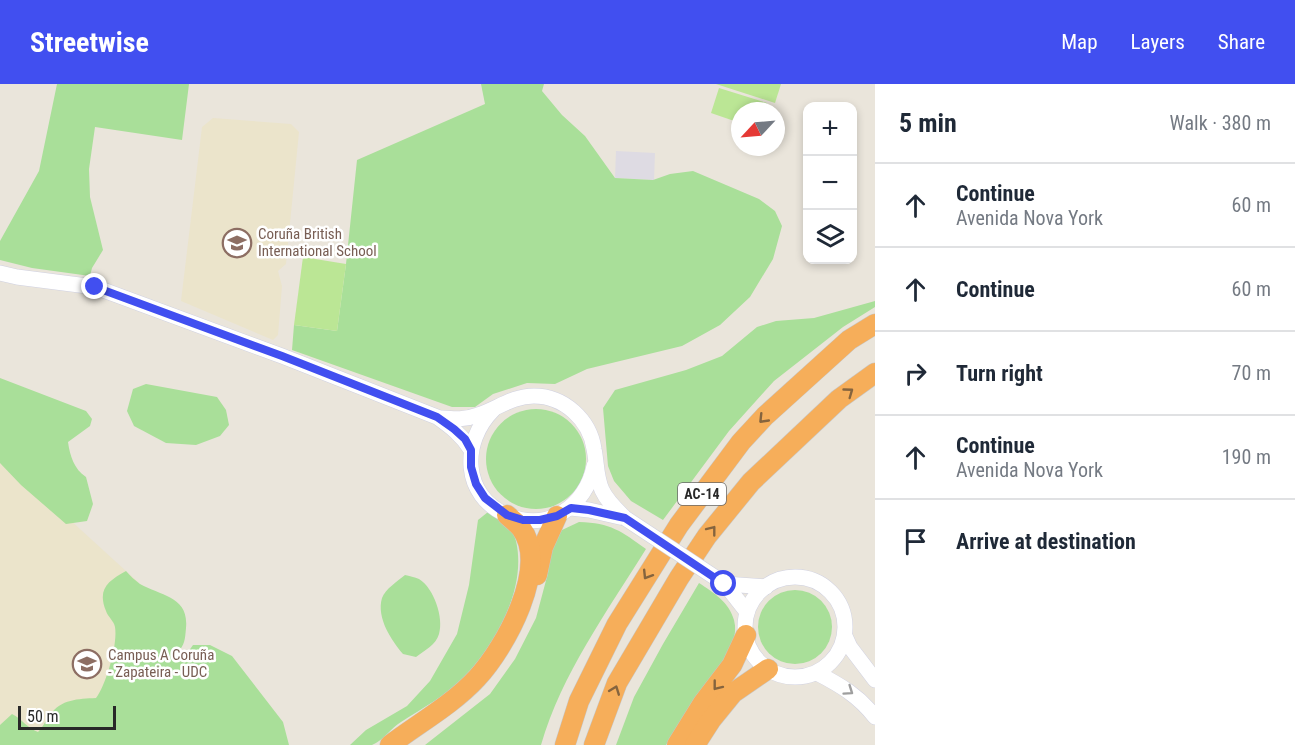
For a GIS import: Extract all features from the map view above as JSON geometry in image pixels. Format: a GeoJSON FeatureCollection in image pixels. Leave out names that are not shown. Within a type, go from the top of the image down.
{"type":"FeatureCollection","features":[{"type":"Feature","properties":{"kind":"highway","name":"AC-14"},"geometry":{"type":"LineString","coordinates":[[565,745],[579,701],[617,624],[678,525],[741,442],[765,416],[849,340],[875,324]]}},
{"type":"Feature","properties":{"kind":"highway","name":"AC-14"},"geometry":{"type":"LineString","coordinates":[[594,745],[617,683],[707,536],[751,482],[839,399],[875,373]]}},
{"type":"Feature","properties":{"kind":"highway"},"geometry":{"type":"LineString","coordinates":[[407,745],[469,699],[504,661],[516,642],[534,594],[543,547],[564,512]]}},
{"type":"Feature","properties":{"kind":"highway"},"geometry":{"type":"LineString","coordinates":[[390,745],[451,702],[477,678],[500,650],[523,598],[530,558],[528,542],[521,528],[507,515]]}},
{"type":"Feature","properties":{"kind":"highway"},"geometry":{"type":"LineString","coordinates":[[552,745],[567,704],[582,674],[598,646],[617,624]]}},
{"type":"Feature","properties":{"kind":"highway"},"geometry":{"type":"LineString","coordinates":[[677,745],[703,703],[732,665],[746,635]]}},
{"type":"Feature","properties":{"kind":"highway"},"geometry":{"type":"LineString","coordinates":[[695,745],[711,720],[733,693],[768,669]]}},
{"type":"Feature","properties":{"kind":"main road"},"geometry":{"type":"LineString","coordinates":[[0,273],[95,287],[282,356],[437,417],[465,439],[471,450]]}},
{"type":"Feature","properties":{"kind":"main road"},"geometry":{"type":"LineString","coordinates":[[437,417],[458,419],[476,416],[507,401],[529,396],[551,398],[564,404],[585,424],[593,443],[601,488],[609,502],[625,518],[724,584],[747,612]]}},
{"type":"Feature","properties":{"kind":"main road"},"geometry":{"type":"LineString","coordinates":[[495,408],[483,420],[475,434],[471,450],[471,467],[476,484],[485,498],[507,515],[523,520],[540,520],[564,512],[589,510],[625,518]]}},
{"type":"Feature","properties":{"kind":"main road"},"geometry":{"type":"LineString","coordinates":[[564,512],[583,495],[591,480],[595,463]]}},
{"type":"Feature","properties":{"kind":"main road"},"geometry":{"type":"LineString","coordinates":[[799,577],[825,586],[835,596],[842,609],[845,636],[840,651],[830,664],[817,673],[805,677],[792,677],[779,675],[768,669],[754,654],[746,635],[747,612],[766,586],[785,578],[799,577]]}},
{"type":"Feature","properties":{"kind":"main road"},"geometry":{"type":"LineString","coordinates":[[724,584],[766,586]]}},
{"type":"Feature","properties":{"kind":"main road"},"geometry":{"type":"LineString","coordinates":[[845,636],[850,647],[875,680]]}},
{"type":"Feature","properties":{"kind":"main road"},"geometry":{"type":"LineString","coordinates":[[817,673],[850,690],[866,704],[875,717]]}},
{"type":"Feature","properties":{"kind":"shaded area","name":"Coruña British International School"},"geometry":{"type":"Polygon","coordinates":[[[213,118],[291,124],[299,132],[286,264],[278,271],[282,286],[278,335],[273,340],[181,301],[202,127],[213,118]]]}},
{"type":"Feature","properties":{"kind":"shaded area"},"geometry":{"type":"Polygon","coordinates":[[[616,151],[655,153],[654,180],[615,178],[616,151]]]}},
{"type":"Feature","properties":{"kind":"shaded area","name":"Campus A Coruña - Zapateira - UDC"},"geometry":{"type":"Polygon","coordinates":[[[0,456],[138,582],[211,745],[0,745],[0,456]]]}},
{"type":"Feature","properties":{"kind":"green space"},"geometry":{"type":"Polygon","coordinates":[[[57,84],[189,84],[182,140],[95,127],[89,169],[90,197],[103,250],[90,276],[32,268],[0,260],[0,241],[39,171],[57,84]]]}},
{"type":"Feature","properties":{"kind":"green space"},"geometry":{"type":"Polygon","coordinates":[[[481,84],[544,84],[542,91],[562,115],[585,136],[615,178],[653,180],[670,174],[693,171],[759,199],[775,211],[782,226],[773,259],[750,297],[720,325],[682,346],[587,369],[555,384],[527,383],[493,394],[475,407],[452,407],[292,350],[294,325],[337,331],[357,160],[485,104],[481,84]]]}},
{"type":"Feature","properties":{"kind":"green space"},"geometry":{"type":"Polygon","coordinates":[[[716,84],[781,84],[775,102],[716,84]]]}},
{"type":"Feature","properties":{"kind":"green space"},"geometry":{"type":"Polygon","coordinates":[[[719,88],[764,102],[731,102],[731,120],[711,113],[719,88]]]}},
{"type":"Feature","properties":{"kind":"green space"},"geometry":{"type":"Polygon","coordinates":[[[303,257],[346,264],[337,331],[294,325],[303,257]]]}},
{"type":"Feature","properties":{"kind":"green space"},"geometry":{"type":"Polygon","coordinates":[[[875,301],[875,307],[843,327],[774,381],[729,431],[663,520],[631,501],[614,481],[608,466],[603,408],[615,390],[686,370],[722,356],[757,327],[776,321],[814,318],[875,301]]]}},
{"type":"Feature","properties":{"kind":"green space"},"geometry":{"type":"Polygon","coordinates":[[[0,378],[86,411],[92,419],[90,426],[68,442],[73,462],[86,477],[93,504],[87,521],[66,524],[21,485],[0,463],[0,378]]]}},
{"type":"Feature","properties":{"kind":"green space"},"geometry":{"type":"Polygon","coordinates":[[[146,384],[217,397],[226,410],[229,425],[220,436],[196,445],[166,443],[134,426],[127,411],[133,389],[146,384]]]}},
{"type":"Feature","properties":{"kind":"green space"},"geometry":{"type":"Polygon","coordinates":[[[536,409],[555,413],[571,424],[582,440],[586,459],[582,478],[571,494],[555,505],[536,509],[517,505],[501,494],[490,478],[486,459],[490,440],[501,424],[517,413],[536,409]]]}},
{"type":"Feature","properties":{"kind":"green space"},"geometry":{"type":"Polygon","coordinates":[[[488,512],[512,532],[516,541],[518,559],[513,596],[497,632],[476,664],[449,690],[397,725],[376,743],[350,745],[366,730],[407,706],[430,681],[457,634],[469,585],[478,520],[488,512]]]}},
{"type":"Feature","properties":{"kind":"green space"},"geometry":{"type":"Polygon","coordinates":[[[579,522],[608,526],[646,549],[573,668],[550,718],[541,745],[425,745],[490,694],[515,659],[536,618],[548,573],[551,548],[562,530],[579,522]]]}},
{"type":"Feature","properties":{"kind":"green space"},"geometry":{"type":"Polygon","coordinates":[[[126,571],[140,584],[172,598],[183,609],[186,628],[183,644],[177,653],[181,662],[193,645],[210,645],[232,656],[283,722],[289,745],[0,745],[0,725],[12,714],[38,732],[59,706],[70,701],[96,698],[104,684],[115,643],[114,625],[104,603],[104,591],[109,582],[126,571]]]}},
{"type":"Feature","properties":{"kind":"green space"},"geometry":{"type":"Polygon","coordinates":[[[405,575],[424,583],[433,596],[439,612],[439,634],[430,647],[416,657],[403,654],[399,649],[386,629],[381,613],[382,598],[389,588],[405,575]]]}},
{"type":"Feature","properties":{"kind":"green space"},"geometry":{"type":"Polygon","coordinates":[[[699,583],[729,608],[734,620],[733,643],[722,666],[688,710],[666,745],[616,745],[634,697],[699,583]]]}},
{"type":"Feature","properties":{"kind":"green space"},"geometry":{"type":"Polygon","coordinates":[[[795,590],[809,593],[821,601],[829,613],[832,627],[829,641],[821,653],[809,661],[795,664],[781,661],[769,653],[761,641],[758,627],[761,613],[769,601],[781,593],[795,590]]]}},
{"type":"Feature","properties":{"kind":"place","name":"Coruña British International School"},"geometry":{"type":"Point","coordinates":[237,243]}},
{"type":"Feature","properties":{"kind":"place","name":"Campus A Coruña - Zapateira - UDC"},"geometry":{"type":"Point","coordinates":[87,664]}},
{"type":"Feature","properties":{"kind":"route"},"geometry":{"type":"LineString","coordinates":[[95,287],[282,356],[437,417],[465,439],[471,450],[471,467],[476,484],[495,508],[507,515],[523,520],[540,520],[557,516],[571,508],[625,518],[724,584]]}}]}
